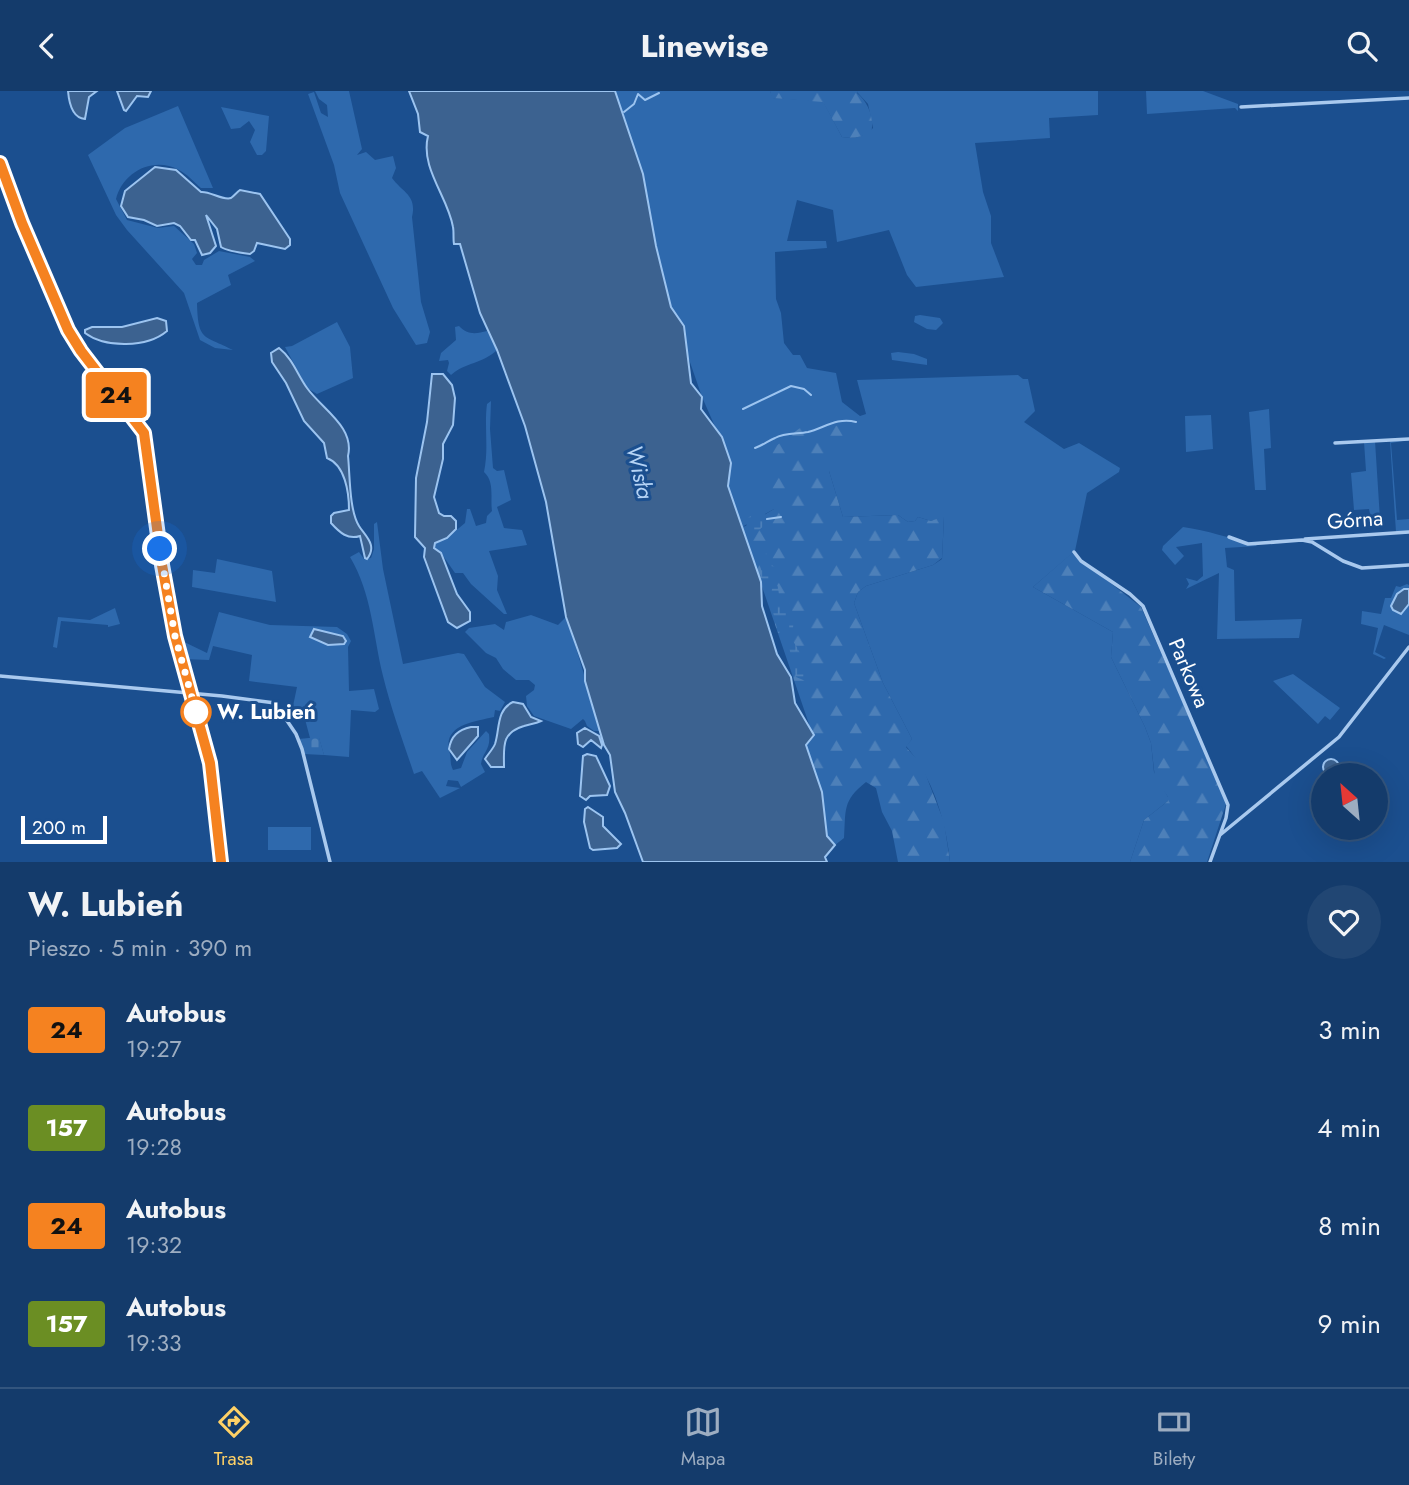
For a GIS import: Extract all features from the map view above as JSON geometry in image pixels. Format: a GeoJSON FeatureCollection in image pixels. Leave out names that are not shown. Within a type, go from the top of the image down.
{"type":"FeatureCollection","features":[{"type":"Feature","properties":{"kind":"street"},"geometry":{"type":"LineString","coordinates":[[1241,107],[1409,98]]}},
{"type":"Feature","properties":{"kind":"street"},"geometry":{"type":"LineString","coordinates":[[0,163],[22,223],[68,330],[144,433],[162,565],[178,650],[210,763],[221,862]]}},
{"type":"Feature","properties":{"kind":"street"},"geometry":{"type":"LineString","coordinates":[[1335,443],[1409,439]]}},
{"type":"Feature","properties":{"kind":"street","name":"Górna"},"geometry":{"type":"LineString","coordinates":[[1229,537],[1248,544],[1409,532]]}},
{"type":"Feature","properties":{"kind":"street"},"geometry":{"type":"LineString","coordinates":[[1303,541],[1318,545],[1352,566],[1370,568],[1409,565]]}},
{"type":"Feature","properties":{"kind":"street","name":"Parkowa"},"geometry":{"type":"LineString","coordinates":[[1074,552],[1081,561],[1143,606],[1226,800],[1227,811],[1210,862]]}},
{"type":"Feature","properties":{"kind":"street"},"geometry":{"type":"LineString","coordinates":[[1219,836],[1339,737],[1409,647]]}},
{"type":"Feature","properties":{"kind":"street"},"geometry":{"type":"LineString","coordinates":[[0,676],[271,702],[277,705],[296,734],[302,749],[330,862]]}},
{"type":"Feature","properties":{"kind":"green space"},"geometry":{"type":"Polygon","coordinates":[[[315,91],[349,91],[362,149],[357,155],[366,152],[375,160],[393,156],[396,168],[392,178],[413,204],[421,302],[430,332],[427,343],[416,345],[393,308],[340,193],[334,165],[308,94],[314,92],[321,113],[328,117],[327,105],[319,99],[315,91]]]}},
{"type":"Feature","properties":{"kind":"green space"},"geometry":{"type":"Polygon","coordinates":[[[615,91],[770,91],[773,98],[823,101],[842,137],[851,138],[859,137],[873,128],[868,104],[858,91],[1098,91],[1098,115],[1049,118],[1050,138],[975,143],[983,192],[991,216],[991,243],[1004,277],[916,287],[907,275],[889,230],[837,242],[833,210],[797,200],[787,241],[826,241],[827,248],[775,252],[776,299],[781,313],[784,343],[793,355],[800,355],[807,368],[836,373],[842,402],[860,416],[866,414],[857,380],[1018,375],[1028,379],[1035,411],[1024,422],[1064,449],[1079,443],[1120,468],[1119,472],[1087,493],[1075,551],[1033,587],[1113,632],[1111,657],[1145,727],[1151,743],[1154,772],[1168,797],[1168,801],[1144,820],[1130,862],[950,862],[937,801],[924,772],[906,746],[912,739],[883,683],[854,603],[858,592],[866,586],[933,565],[942,559],[944,517],[931,521],[918,517],[915,521],[908,522],[898,515],[843,517],[829,471],[774,509],[742,527],[728,486],[731,463],[702,397],[671,307],[656,246],[643,174],[615,91]]]}},
{"type":"Feature","properties":{"kind":"green space"},"geometry":{"type":"Polygon","coordinates":[[[770,91],[858,91],[870,111],[871,133],[842,137],[823,102],[772,98],[770,91]]]}},
{"type":"Feature","properties":{"kind":"green space"},"geometry":{"type":"Polygon","coordinates":[[[1146,91],[1203,91],[1238,104],[1238,111],[1235,108],[1147,114],[1146,91]]]}},
{"type":"Feature","properties":{"kind":"green space"},"geometry":{"type":"Polygon","coordinates":[[[178,106],[213,188],[201,188],[182,172],[169,166],[149,166],[132,174],[125,181],[116,199],[127,220],[158,228],[174,226],[194,244],[197,253],[192,259],[196,265],[202,265],[204,260],[219,251],[250,257],[255,261],[228,275],[231,285],[197,303],[199,325],[204,335],[233,350],[215,348],[200,340],[184,293],[116,215],[88,155],[125,128],[178,106]]]}},
{"type":"Feature","properties":{"kind":"green space"},"geometry":{"type":"Polygon","coordinates":[[[221,107],[269,116],[266,151],[262,155],[257,155],[250,142],[255,130],[249,121],[240,128],[231,129],[221,107]]]}},
{"type":"Feature","properties":{"kind":"green space"},"geometry":{"type":"Polygon","coordinates":[[[915,316],[940,318],[943,323],[936,330],[927,329],[914,322],[915,316]]]}},
{"type":"Feature","properties":{"kind":"green space"},"geometry":{"type":"Polygon","coordinates":[[[337,322],[350,347],[353,378],[317,394],[307,388],[285,347],[292,346],[337,322]]]}},
{"type":"Feature","properties":{"kind":"green space"},"geometry":{"type":"Polygon","coordinates":[[[459,326],[472,333],[487,331],[497,350],[451,375],[447,371],[448,360],[439,361],[441,353],[456,340],[455,327],[459,326]]]}},
{"type":"Feature","properties":{"kind":"green space"},"geometry":{"type":"Polygon","coordinates":[[[898,352],[927,359],[927,365],[892,360],[891,353],[898,352]]]}},
{"type":"Feature","properties":{"kind":"green space"},"geometry":{"type":"Polygon","coordinates":[[[491,401],[493,468],[497,471],[504,470],[511,500],[497,507],[504,528],[522,530],[527,545],[489,551],[498,576],[497,590],[507,614],[471,584],[463,573],[455,573],[441,553],[434,548],[434,543],[447,538],[465,523],[467,509],[470,509],[476,526],[486,523],[487,516],[492,511],[491,485],[484,472],[487,404],[491,401]]]}},
{"type":"Feature","properties":{"kind":"green space"},"geometry":{"type":"Polygon","coordinates":[[[1269,409],[1271,448],[1264,449],[1266,490],[1255,490],[1249,412],[1269,409]]]}},
{"type":"Feature","properties":{"kind":"green space"},"geometry":{"type":"Polygon","coordinates":[[[1211,415],[1213,449],[1186,452],[1185,416],[1211,415]]]}},
{"type":"Feature","properties":{"kind":"green space"},"geometry":{"type":"Polygon","coordinates":[[[812,419],[852,430],[829,471],[843,517],[898,515],[908,522],[915,521],[918,517],[931,521],[944,516],[942,558],[933,565],[866,586],[858,592],[854,603],[883,683],[912,739],[906,747],[922,765],[944,822],[950,862],[898,862],[892,831],[882,812],[876,788],[866,782],[849,801],[844,838],[835,845],[827,836],[822,792],[806,745],[809,724],[742,528],[774,509],[768,452],[812,419]]]}},
{"type":"Feature","properties":{"kind":"green space"},"geometry":{"type":"Polygon","coordinates":[[[1409,440],[1391,443],[1397,520],[1409,519],[1409,531],[1396,532],[1390,441],[1409,440]]]}},
{"type":"Feature","properties":{"kind":"green space"},"geometry":{"type":"Polygon","coordinates":[[[1375,441],[1380,519],[1371,519],[1369,509],[1354,510],[1351,473],[1366,471],[1364,442],[1375,441]]]}},
{"type":"Feature","properties":{"kind":"green space"},"geometry":{"type":"Polygon","coordinates":[[[764,513],[769,520],[745,542],[739,522],[747,529],[746,519],[754,514],[764,513]]]}},
{"type":"Feature","properties":{"kind":"green space"},"geometry":{"type":"Polygon","coordinates":[[[377,522],[383,569],[403,664],[464,654],[485,687],[505,702],[500,711],[495,710],[494,717],[454,731],[448,744],[453,770],[461,768],[467,752],[486,731],[489,734],[489,744],[481,764],[485,772],[461,787],[458,781],[448,780],[446,786],[460,788],[440,798],[422,771],[414,774],[386,688],[363,585],[350,557],[359,552],[364,559],[371,558],[374,549],[374,524],[377,522]]]}},
{"type":"Feature","properties":{"kind":"green space"},"geometry":{"type":"Polygon","coordinates":[[[1183,527],[1254,543],[1257,546],[1225,548],[1227,567],[1234,570],[1235,621],[1302,619],[1299,638],[1217,639],[1219,573],[1186,589],[1189,584],[1186,578],[1197,581],[1203,576],[1202,543],[1176,547],[1184,556],[1175,565],[1162,550],[1183,527]]]}},
{"type":"Feature","properties":{"kind":"green space"},"geometry":{"type":"Polygon","coordinates":[[[766,553],[770,564],[779,572],[779,580],[775,581],[779,595],[786,595],[794,616],[793,628],[778,633],[769,595],[773,582],[766,581],[762,585],[759,576],[762,573],[758,558],[764,566],[766,553]]]}},
{"type":"Feature","properties":{"kind":"green space"},"geometry":{"type":"Polygon","coordinates":[[[1072,553],[1141,607],[1225,799],[1226,804],[1207,862],[1130,862],[1144,820],[1168,801],[1168,797],[1155,778],[1151,743],[1145,727],[1111,657],[1113,632],[1033,587],[1072,553]]]}},
{"type":"Feature","properties":{"kind":"green space"},"geometry":{"type":"Polygon","coordinates":[[[217,559],[272,571],[276,602],[192,587],[193,570],[215,573],[217,559]]]}},
{"type":"Feature","properties":{"kind":"green space"},"geometry":{"type":"Polygon","coordinates":[[[1407,584],[1409,635],[1384,625],[1375,652],[1386,658],[1384,659],[1373,654],[1378,628],[1361,624],[1362,611],[1381,614],[1385,598],[1391,598],[1396,586],[1407,584]]]}},
{"type":"Feature","properties":{"kind":"green space"},"geometry":{"type":"Polygon","coordinates":[[[115,608],[120,624],[108,627],[61,621],[57,648],[53,647],[58,617],[90,620],[115,608]]]}},
{"type":"Feature","properties":{"kind":"green space"},"geometry":{"type":"Polygon","coordinates":[[[219,612],[270,625],[337,627],[347,634],[351,641],[348,647],[349,691],[374,689],[379,709],[375,712],[351,710],[349,757],[324,755],[319,738],[310,738],[302,708],[293,706],[297,687],[249,681],[252,655],[213,646],[209,660],[183,659],[178,639],[207,653],[219,612]]]}},
{"type":"Feature","properties":{"kind":"green space"},"geometry":{"type":"Polygon","coordinates":[[[531,615],[558,625],[566,617],[600,731],[594,731],[583,719],[571,729],[534,716],[527,706],[526,696],[534,690],[535,685],[529,680],[516,680],[503,669],[496,658],[486,653],[465,632],[469,628],[495,624],[504,630],[506,622],[531,615]]]}},
{"type":"Feature","properties":{"kind":"green space"},"geometry":{"type":"Polygon","coordinates":[[[791,639],[805,664],[810,680],[808,682],[796,677],[788,643],[791,639]]]}},
{"type":"Feature","properties":{"kind":"green space"},"geometry":{"type":"Polygon","coordinates":[[[1293,674],[1340,708],[1330,720],[1325,716],[1318,724],[1273,681],[1293,674]]]}},
{"type":"Feature","properties":{"kind":"green space"},"geometry":{"type":"Polygon","coordinates":[[[319,737],[324,755],[304,754],[299,739],[319,737]]]}},
{"type":"Feature","properties":{"kind":"green space"},"geometry":{"type":"Polygon","coordinates":[[[268,827],[311,827],[311,850],[268,850],[268,827]]]}},
{"type":"Feature","properties":{"kind":"water"},"geometry":{"type":"Polygon","coordinates":[[[68,91],[97,91],[89,97],[85,119],[74,113],[68,91]]]}},
{"type":"Feature","properties":{"kind":"water"},"geometry":{"type":"Polygon","coordinates":[[[117,91],[151,91],[148,97],[137,96],[126,111],[117,91]]]}},
{"type":"Feature","properties":{"kind":"water","name":"Wisła"},"geometry":{"type":"Polygon","coordinates":[[[409,91],[615,91],[643,174],[656,246],[671,307],[684,326],[691,383],[702,397],[701,409],[722,437],[731,463],[728,486],[761,582],[762,606],[777,654],[791,677],[795,703],[814,735],[806,745],[822,792],[827,836],[835,845],[825,857],[827,862],[643,862],[615,792],[610,755],[604,745],[585,681],[585,670],[566,617],[546,502],[525,426],[497,350],[480,313],[460,244],[454,244],[450,216],[428,159],[428,136],[420,132],[418,114],[409,91]]]}},
{"type":"Feature","properties":{"kind":"water"},"geometry":{"type":"Polygon","coordinates":[[[155,167],[176,170],[201,192],[224,198],[231,198],[240,190],[260,194],[290,239],[290,245],[285,249],[257,243],[250,254],[227,250],[221,247],[217,229],[206,215],[216,246],[210,253],[202,255],[195,240],[191,240],[180,226],[174,223],[157,226],[128,217],[121,206],[125,191],[155,167]]]}},
{"type":"Feature","properties":{"kind":"water"},"geometry":{"type":"Polygon","coordinates":[[[157,318],[166,321],[167,331],[149,341],[114,343],[93,338],[85,333],[85,330],[92,327],[122,327],[157,318]]]}},
{"type":"Feature","properties":{"kind":"water"},"geometry":{"type":"Polygon","coordinates":[[[279,348],[313,396],[336,419],[347,436],[353,511],[371,545],[367,559],[360,536],[344,535],[331,523],[334,513],[349,510],[345,480],[338,467],[327,458],[324,443],[304,421],[286,383],[272,362],[271,353],[279,348]]]}},
{"type":"Feature","properties":{"kind":"water"},"geometry":{"type":"Polygon","coordinates":[[[432,374],[443,374],[452,385],[455,398],[453,425],[443,444],[443,459],[434,497],[439,513],[451,516],[456,521],[456,529],[447,538],[435,543],[434,548],[441,553],[457,594],[470,612],[470,621],[457,628],[448,622],[424,557],[425,548],[415,537],[416,478],[427,422],[432,374]]]}},
{"type":"Feature","properties":{"kind":"water"},"geometry":{"type":"Polygon","coordinates":[[[1409,589],[1409,604],[1401,614],[1391,606],[1397,594],[1409,589]]]}},
{"type":"Feature","properties":{"kind":"water"},"geometry":{"type":"Polygon","coordinates":[[[314,629],[343,636],[346,641],[344,644],[328,645],[310,637],[314,629]]]}},
{"type":"Feature","properties":{"kind":"water"},"geometry":{"type":"Polygon","coordinates":[[[513,702],[523,704],[531,717],[541,721],[511,732],[505,741],[504,767],[491,767],[485,759],[495,744],[501,715],[513,702]]]}},
{"type":"Feature","properties":{"kind":"water"},"geometry":{"type":"Polygon","coordinates":[[[478,727],[478,736],[457,760],[449,749],[451,741],[459,732],[478,727]]]}},
{"type":"Feature","properties":{"kind":"water"},"geometry":{"type":"Polygon","coordinates":[[[585,728],[599,736],[601,748],[591,740],[583,747],[578,744],[577,733],[585,728]]]}},
{"type":"Feature","properties":{"kind":"water"},"geometry":{"type":"Polygon","coordinates":[[[583,756],[596,756],[610,786],[607,795],[590,796],[586,800],[580,796],[583,756]]]}},
{"type":"Feature","properties":{"kind":"water"},"geometry":{"type":"Polygon","coordinates":[[[1331,759],[1338,763],[1324,763],[1331,759]]]}},
{"type":"Feature","properties":{"kind":"water"},"geometry":{"type":"Polygon","coordinates":[[[588,807],[603,817],[603,826],[621,844],[617,848],[590,848],[584,822],[585,809],[588,807]]]}},
{"type":"Feature","properties":{"kind":"waterway"},"geometry":{"type":"LineString","coordinates":[[624,112],[634,104],[638,94],[645,100],[659,93]]}},
{"type":"Feature","properties":{"kind":"waterway"},"geometry":{"type":"LineString","coordinates":[[743,409],[791,386],[804,389],[811,395]]}},
{"type":"Feature","properties":{"kind":"waterway"},"geometry":{"type":"LineString","coordinates":[[755,448],[783,435],[808,432],[837,422],[856,422]]}},
{"type":"Feature","properties":{"kind":"waterway"},"geometry":{"type":"LineString","coordinates":[[767,519],[781,517]]}},
{"type":"Feature","properties":{"kind":"bus line","name":"24"},"geometry":{"type":"LineString","coordinates":[[0,163],[22,223],[68,330],[81,351],[140,425],[147,442],[162,565],[181,663],[210,763],[221,862]]}},
{"type":"Feature","properties":{"kind":"place","name":"W. Lubień"},"geometry":{"type":"Point","coordinates":[196,712]}},
{"type":"Feature","properties":{"kind":"route"},"geometry":{"type":"LineString","coordinates":[[160,549],[175,636],[196,712]]}}]}
